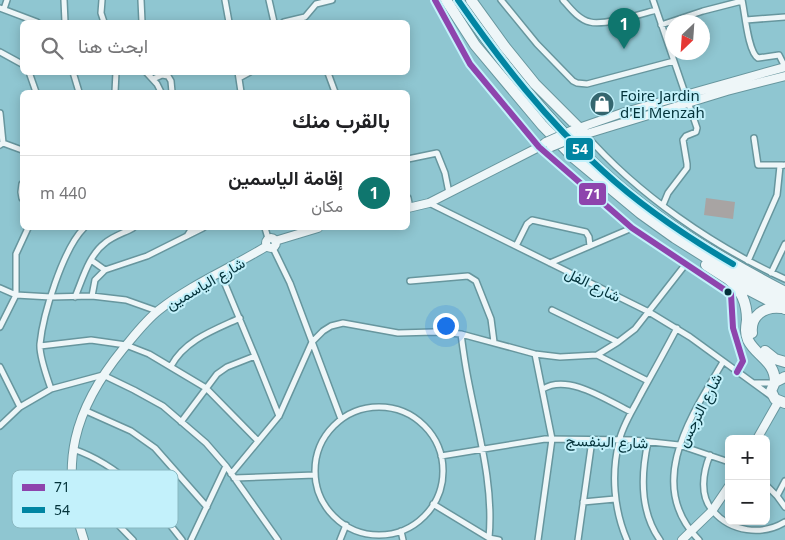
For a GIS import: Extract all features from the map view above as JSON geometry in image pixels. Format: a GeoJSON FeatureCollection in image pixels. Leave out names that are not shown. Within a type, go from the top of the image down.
{"type":"FeatureCollection","features":[{"type":"Feature","properties":{"kind":"highway"},"geometry":{"type":"LineString","coordinates":[[446,0],[475,45],[542,125],[600,181],[690,248],[784,306]]}},
{"type":"Feature","properties":{"kind":"highway"},"geometry":{"type":"LineString","coordinates":[[458,0],[507,68],[550,118],[603,172],[638,200],[697,242],[785,292]]}},
{"type":"Feature","properties":{"kind":"highway"},"geometry":{"type":"LineString","coordinates":[[471,0],[506,48],[579,132]]}},
{"type":"Feature","properties":{"kind":"highway"},"geometry":{"type":"LineString","coordinates":[[638,200],[659,209],[713,246],[785,285]]}},
{"type":"Feature","properties":{"kind":"highway"},"geometry":{"type":"LineString","coordinates":[[690,248],[703,263],[728,279],[784,306]]}},
{"type":"Feature","properties":{"kind":"highway"},"geometry":{"type":"LineString","coordinates":[[728,279],[734,284],[743,298],[749,341],[757,352],[770,364],[775,375],[780,379],[772,392],[781,402]]}},
{"type":"Feature","properties":{"kind":"highway"},"geometry":{"type":"LineString","coordinates":[[784,306],[769,308],[757,314],[751,330],[755,341],[759,345],[775,359],[785,362]]}},
{"type":"Feature","properties":{"kind":"street"},"geometry":{"type":"LineString","coordinates":[[7,0],[2,8],[32,20]]}},
{"type":"Feature","properties":{"kind":"street"},"geometry":{"type":"LineString","coordinates":[[64,0],[64,20]]}},
{"type":"Feature","properties":{"kind":"street"},"geometry":{"type":"LineString","coordinates":[[102,0],[104,20]]}},
{"type":"Feature","properties":{"kind":"street"},"geometry":{"type":"LineString","coordinates":[[141,0],[142,20]]}},
{"type":"Feature","properties":{"kind":"street"},"geometry":{"type":"LineString","coordinates":[[226,0],[227,20]]}},
{"type":"Feature","properties":{"kind":"street"},"geometry":{"type":"LineString","coordinates":[[269,0],[274,20]]}},
{"type":"Feature","properties":{"kind":"street"},"geometry":{"type":"LineString","coordinates":[[291,20],[305,16],[316,4],[332,0]]}},
{"type":"Feature","properties":{"kind":"street"},"geometry":{"type":"LineString","coordinates":[[435,0],[470,64],[539,147],[632,228],[725,289],[732,296],[733,328],[743,362],[737,372]]}},
{"type":"Feature","properties":{"kind":"street"},"geometry":{"type":"LineString","coordinates":[[501,0],[537,44],[577,84],[594,83],[674,60],[697,130],[683,140],[688,164],[687,168],[668,193],[663,205]]}},
{"type":"Feature","properties":{"kind":"street"},"geometry":{"type":"LineString","coordinates":[[563,0],[584,20],[591,23],[606,22],[656,10]]}},
{"type":"Feature","properties":{"kind":"street"},"geometry":{"type":"LineString","coordinates":[[653,0],[665,36]]}},
{"type":"Feature","properties":{"kind":"street"},"geometry":{"type":"LineString","coordinates":[[410,208],[449,193],[539,147],[579,132],[785,67],[779,55],[758,58],[753,55],[742,0],[661,25]]}},
{"type":"Feature","properties":{"kind":"street"},"geometry":{"type":"LineString","coordinates":[[746,20],[785,18]]}},
{"type":"Feature","properties":{"kind":"street"},"geometry":{"type":"LineString","coordinates":[[0,52],[20,63]]}},
{"type":"Feature","properties":{"kind":"street"},"geometry":{"type":"LineString","coordinates":[[30,75],[35,90]]}},
{"type":"Feature","properties":{"kind":"street"},"geometry":{"type":"LineString","coordinates":[[74,75],[78,90]]}},
{"type":"Feature","properties":{"kind":"street"},"geometry":{"type":"LineString","coordinates":[[115,90],[116,75]]}},
{"type":"Feature","properties":{"kind":"street"},"geometry":{"type":"LineString","coordinates":[[149,75],[160,90]]}},
{"type":"Feature","properties":{"kind":"street"},"geometry":{"type":"LineString","coordinates":[[153,79],[162,75],[168,76],[171,81],[172,90]]}},
{"type":"Feature","properties":{"kind":"street"},"geometry":{"type":"LineString","coordinates":[[238,75],[241,90]]}},
{"type":"Feature","properties":{"kind":"street"},"geometry":{"type":"LineString","coordinates":[[329,75],[334,90]]}},
{"type":"Feature","properties":{"kind":"street"},"geometry":{"type":"LineString","coordinates":[[688,99],[785,76]]}},
{"type":"Feature","properties":{"kind":"street"},"geometry":{"type":"LineString","coordinates":[[0,113],[2,144],[20,149]]}},
{"type":"Feature","properties":{"kind":"street"},"geometry":{"type":"LineString","coordinates":[[579,132],[614,165],[663,205],[748,261],[785,279]]}},
{"type":"Feature","properties":{"kind":"street"},"geometry":{"type":"LineString","coordinates":[[748,261],[777,195],[783,165],[758,165],[754,138]]}},
{"type":"Feature","properties":{"kind":"street"},"geometry":{"type":"LineString","coordinates":[[410,159],[437,153],[445,173],[449,193]]}},
{"type":"Feature","properties":{"kind":"street","name":"شارع الفل"},"geometry":{"type":"LineString","coordinates":[[429,202],[677,328],[781,402]]}},
{"type":"Feature","properties":{"kind":"street"},"geometry":{"type":"LineString","coordinates":[[516,246],[527,224],[532,220],[586,232],[589,237],[590,246]]}},
{"type":"Feature","properties":{"kind":"street"},"geometry":{"type":"LineString","coordinates":[[550,263],[632,228]]}},
{"type":"Feature","properties":{"kind":"street"},"geometry":{"type":"LineString","coordinates":[[0,327],[16,295],[15,259],[17,249],[27,230]]}},
{"type":"Feature","properties":{"kind":"street"},"geometry":{"type":"LineString","coordinates":[[51,389],[40,346],[51,297],[71,245],[82,230]]}},
{"type":"Feature","properties":{"kind":"street"},"geometry":{"type":"LineString","coordinates":[[75,296],[98,249],[107,241],[129,230]]}},
{"type":"Feature","properties":{"kind":"street"},"geometry":{"type":"LineString","coordinates":[[187,236],[191,230]]}},
{"type":"Feature","properties":{"kind":"street"},"geometry":{"type":"LineString","coordinates":[[92,296],[95,280],[105,270],[147,256],[198,230]]}},
{"type":"Feature","properties":{"kind":"street"},"geometry":{"type":"LineString","coordinates":[[266,230],[290,283],[341,419]]}},
{"type":"Feature","properties":{"kind":"street","name":"شارع الياسمين"},"geometry":{"type":"LineString","coordinates":[[71,470],[76,433],[84,409],[103,375],[157,311],[204,280],[271,243],[312,230]]}},
{"type":"Feature","properties":{"kind":"street"},"geometry":{"type":"LineString","coordinates":[[771,273],[785,244]]}},
{"type":"Feature","properties":{"kind":"street"},"geometry":{"type":"LineString","coordinates":[[91,260],[105,270]]}},
{"type":"Feature","properties":{"kind":"street"},"geometry":{"type":"LineString","coordinates":[[233,476],[279,416],[312,342],[331,326],[343,323],[398,333],[434,332],[460,334],[535,354],[560,357],[596,355],[635,329],[685,264]]}},
{"type":"Feature","properties":{"kind":"street"},"geometry":{"type":"LineString","coordinates":[[220,272],[279,416]]}},
{"type":"Feature","properties":{"kind":"street"},"geometry":{"type":"LineString","coordinates":[[410,280],[468,276],[473,278],[476,281],[491,319],[494,342]]}},
{"type":"Feature","properties":{"kind":"street"},"geometry":{"type":"LineString","coordinates":[[0,288],[16,295],[51,297],[92,296],[126,300],[157,311]]}},
{"type":"Feature","properties":{"kind":"street"},"geometry":{"type":"LineString","coordinates":[[552,310],[618,342]]}},
{"type":"Feature","properties":{"kind":"street"},"geometry":{"type":"LineString","coordinates":[[172,366],[181,352],[196,340],[240,318]]}},
{"type":"Feature","properties":{"kind":"street"},"geometry":{"type":"LineString","coordinates":[[627,540],[622,529],[615,499],[615,475],[619,440],[631,412],[677,328]]}},
{"type":"Feature","properties":{"kind":"street"},"geometry":{"type":"LineString","coordinates":[[460,334],[482,449],[490,505],[488,539]]}},
{"type":"Feature","properties":{"kind":"street"},"geometry":{"type":"LineString","coordinates":[[40,346],[92,340],[126,346],[148,354],[172,366],[206,388],[258,441]]}},
{"type":"Feature","properties":{"kind":"street"},"geometry":{"type":"LineString","coordinates":[[535,354],[552,439],[538,540]]}},
{"type":"Feature","properties":{"kind":"street"},"geometry":{"type":"LineString","coordinates":[[596,355],[648,381]]}},
{"type":"Feature","properties":{"kind":"street"},"geometry":{"type":"LineString","coordinates":[[181,422],[219,371],[255,356]]}},
{"type":"Feature","properties":{"kind":"street","name":"شارع النرجس"},"geometry":{"type":"LineString","coordinates":[[699,540],[691,532],[680,512],[674,487],[674,464],[679,445],[723,362]]}},
{"type":"Feature","properties":{"kind":"street"},"geometry":{"type":"LineString","coordinates":[[0,367],[20,407]]}},
{"type":"Feature","properties":{"kind":"street"},"geometry":{"type":"LineString","coordinates":[[0,426],[20,407],[51,389],[103,375],[163,406],[206,443],[226,466],[278,540]]}},
{"type":"Feature","properties":{"kind":"street"},"geometry":{"type":"LineString","coordinates":[[749,381],[762,384],[780,379]]}},
{"type":"Feature","properties":{"kind":"street"},"geometry":{"type":"LineString","coordinates":[[543,389],[554,384],[568,384],[631,412]]}},
{"type":"Feature","properties":{"kind":"street"},"geometry":{"type":"LineString","coordinates":[[760,435],[781,402]]}},
{"type":"Feature","properties":{"kind":"street"},"geometry":{"type":"LineString","coordinates":[[370,408],[385,408],[399,410],[412,416],[423,425],[436,442],[441,456],[442,477],[439,491],[433,504],[419,520],[401,531],[387,534],[372,534],[358,531],[334,517],[325,506],[319,493],[315,475],[316,458],[320,444],[328,432],[341,419],[356,411],[370,408]]}},
{"type":"Feature","properties":{"kind":"street"},"geometry":{"type":"LineString","coordinates":[[84,409],[131,431],[155,448],[174,470]]}},
{"type":"Feature","properties":{"kind":"street","name":"شارع البنفسج"},"geometry":{"type":"LineString","coordinates":[[441,456],[552,439],[619,440],[679,445],[725,461]]}},
{"type":"Feature","properties":{"kind":"street"},"geometry":{"type":"LineString","coordinates":[[578,540],[592,440]]}},
{"type":"Feature","properties":{"kind":"street"},"geometry":{"type":"LineString","coordinates":[[648,442],[643,469],[643,490],[650,519],[660,540]]}},
{"type":"Feature","properties":{"kind":"street"},"geometry":{"type":"LineString","coordinates":[[73,449],[90,455],[115,470]]}},
{"type":"Feature","properties":{"kind":"street"},"geometry":{"type":"LineString","coordinates":[[710,455],[705,468],[704,481],[706,498],[712,511],[730,524],[746,530],[777,527],[785,522]]}},
{"type":"Feature","properties":{"kind":"street"},"geometry":{"type":"LineString","coordinates":[[194,539],[226,466]]}},
{"type":"Feature","properties":{"kind":"street"},"geometry":{"type":"LineString","coordinates":[[178,474],[207,507]]}},
{"type":"Feature","properties":{"kind":"street"},"geometry":{"type":"LineString","coordinates":[[233,476],[315,475]]}},
{"type":"Feature","properties":{"kind":"street"},"geometry":{"type":"LineString","coordinates":[[777,496],[785,481]]}},
{"type":"Feature","properties":{"kind":"street"},"geometry":{"type":"LineString","coordinates":[[770,489],[785,507]]}},
{"type":"Feature","properties":{"kind":"street"},"geometry":{"type":"LineString","coordinates":[[682,540],[712,511],[725,492]]}},
{"type":"Feature","properties":{"kind":"street"},"geometry":{"type":"LineString","coordinates":[[583,502],[615,499]]}},
{"type":"Feature","properties":{"kind":"street"},"geometry":{"type":"LineString","coordinates":[[433,504],[488,539],[499,540]]}},
{"type":"Feature","properties":{"kind":"street"},"geometry":{"type":"LineString","coordinates":[[340,540],[346,525]]}},
{"type":"Feature","properties":{"kind":"street"},"geometry":{"type":"LineString","coordinates":[[121,528],[133,540]]}},
{"type":"Feature","properties":{"kind":"street"},"geometry":{"type":"LineString","coordinates":[[172,528],[182,540]]}},
{"type":"Feature","properties":{"kind":"street"},"geometry":{"type":"LineString","coordinates":[[401,531],[403,540]]}},
{"type":"Feature","properties":{"kind":"shaded area"},"geometry":{"type":"Polygon","coordinates":[[[706,198],[735,202],[733,219],[704,215],[706,198]]]}},
{"type":"Feature","properties":{"kind":"transit line","name":"71"},"geometry":{"type":"LineString","coordinates":[[435,0],[470,64],[539,147],[632,228],[731,294],[733,328],[743,361],[737,372]]}},
{"type":"Feature","properties":{"kind":"transit line","name":"54"},"geometry":{"type":"LineString","coordinates":[[458,0],[526,90],[582,152],[649,209],[733,264]]}},
{"type":"Feature","properties":{"kind":"place","name":"إقامة الياسمين"},"geometry":{"type":"Point","coordinates":[624,49]}},
{"type":"Feature","properties":{"kind":"place","name":"Foire Jardin d'El Menzah"},"geometry":{"type":"Point","coordinates":[602,104]}}]}
